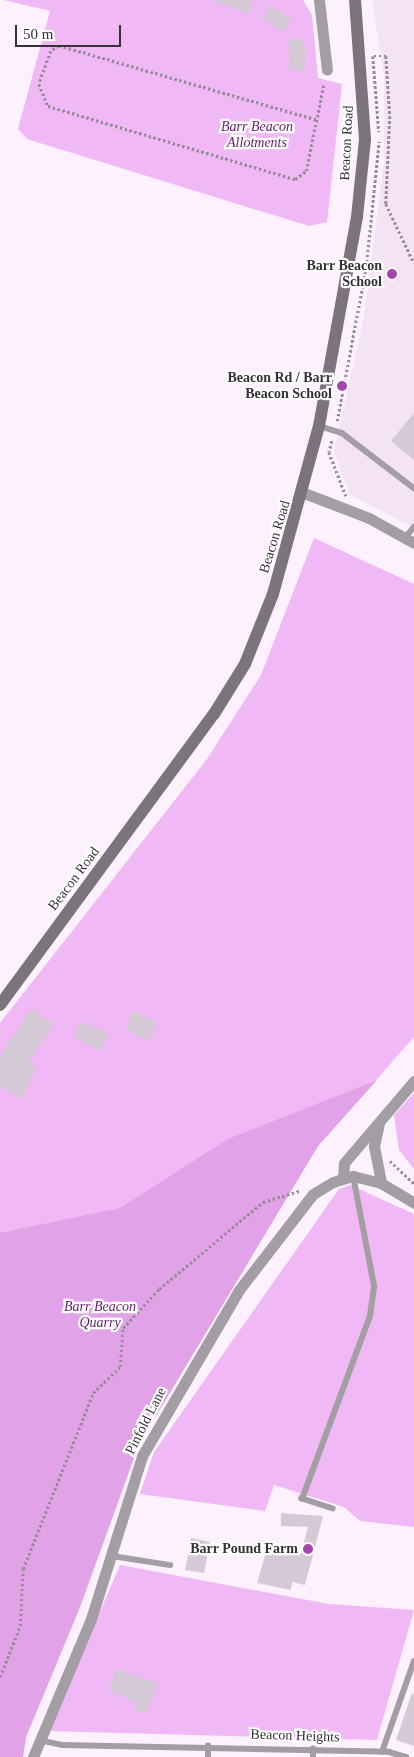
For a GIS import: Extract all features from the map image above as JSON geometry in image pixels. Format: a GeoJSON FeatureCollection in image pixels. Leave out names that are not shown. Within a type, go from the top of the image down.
{"type":"FeatureCollection","features":[{"type":"Feature","properties":{"kind":"main road","name":"Beacon Road"},"geometry":{"type":"LineString","coordinates":[[0,1005],[182,762],[245,664],[273,594],[304,493],[319,426],[357,217],[365,139],[355,0]]}},
{"type":"Feature","properties":{"kind":"street"},"geometry":{"type":"LineString","coordinates":[[319,0],[327,70]]}},
{"type":"Feature","properties":{"kind":"street"},"geometry":{"type":"LineString","coordinates":[[304,493],[352,512],[410,540]]}},
{"type":"Feature","properties":{"kind":"street"},"geometry":{"type":"LineString","coordinates":[[414,1080],[344,1163],[348,1177],[380,1183],[414,1203]]}},
{"type":"Feature","properties":{"kind":"street"},"geometry":{"type":"LineString","coordinates":[[380,1119],[374,1146],[380,1183]]}},
{"type":"Feature","properties":{"kind":"street","name":"Pinfold Lane"},"geometry":{"type":"LineString","coordinates":[[32,1757],[37,1740],[91,1619],[142,1456],[200,1352],[238,1290],[313,1194],[348,1177]]}},
{"type":"Feature","properties":{"kind":"lane"},"geometry":{"type":"LineString","coordinates":[[319,426],[336,431],[414,488]]}},
{"type":"Feature","properties":{"kind":"lane"},"geometry":{"type":"LineString","coordinates":[[410,540],[414,527]]}},
{"type":"Feature","properties":{"kind":"lane"},"geometry":{"type":"LineString","coordinates":[[333,1509],[302,1499],[370,1316],[374,1286],[348,1177]]}},
{"type":"Feature","properties":{"kind":"lane"},"geometry":{"type":"LineString","coordinates":[[112,1556],[170,1565]]}},
{"type":"Feature","properties":{"kind":"lane"},"geometry":{"type":"LineString","coordinates":[[382,1752],[414,1661]]}},
{"type":"Feature","properties":{"kind":"lane","name":"Beacon Heights"},"geometry":{"type":"LineString","coordinates":[[37,1740],[62,1744],[208,1746],[382,1752],[406,1757]]}},
{"type":"Feature","properties":{"kind":"lane"},"geometry":{"type":"LineString","coordinates":[[208,1746],[208,1757]]}},
{"type":"Feature","properties":{"kind":"lane"},"geometry":{"type":"LineString","coordinates":[[313,1749],[313,1757]]}},
{"type":"Feature","properties":{"kind":"path"},"geometry":{"type":"LineString","coordinates":[[316,120],[59,46],[51,51],[39,84],[48,106],[295,179],[306,171],[327,70]]}},
{"type":"Feature","properties":{"kind":"path"},"geometry":{"type":"LineString","coordinates":[[374,56],[386,56],[390,116],[386,204],[414,263]]}},
{"type":"Feature","properties":{"kind":"path"},"geometry":{"type":"LineString","coordinates":[[336,431],[328,452],[352,512]]}},
{"type":"Feature","properties":{"kind":"path"},"geometry":{"type":"LineString","coordinates":[[386,1154],[403,1178],[414,1183]]}},
{"type":"Feature","properties":{"kind":"path"},"geometry":{"type":"LineString","coordinates":[[0,1677],[20,1626],[23,1569],[93,1393],[120,1367],[123,1328],[159,1289],[263,1202],[297,1190],[313,1194]]}},
{"type":"Feature","properties":{"kind":"shaded area","name":"Barr Beacon School"},"geometry":{"type":"Polygon","coordinates":[[[372,0],[414,0],[414,528],[349,494],[334,451],[364,316],[384,162],[384,76],[372,0]]]}},
{"type":"Feature","properties":{"kind":"green space","name":"Barr Beacon Allotments"},"geometry":{"type":"Polygon","coordinates":[[[4,0],[303,0],[312,15],[318,78],[342,84],[327,222],[309,226],[27,139],[18,129],[50,11],[4,0]]]}},
{"type":"Feature","properties":{"kind":"green space"},"geometry":{"type":"Polygon","coordinates":[[[314,538],[414,584],[414,1037],[318,1146],[139,1444],[80,1607],[26,1737],[23,1757],[0,1757],[0,1023],[207,759],[261,675],[314,538]]]}},
{"type":"Feature","properties":{"kind":"green space","name":"Barr Beacon Quarry"},"geometry":{"type":"Polygon","coordinates":[[[377,1080],[318,1146],[139,1444],[80,1607],[26,1737],[23,1757],[0,1757],[0,1233],[120,1208],[228,1139],[377,1080]]]}},
{"type":"Feature","properties":{"kind":"green space"},"geometry":{"type":"Polygon","coordinates":[[[414,1093],[414,1169],[399,1150],[394,1115],[414,1093]]]}},
{"type":"Feature","properties":{"kind":"green space"},"geometry":{"type":"Polygon","coordinates":[[[350,1185],[414,1214],[414,1527],[360,1521],[344,1507],[274,1485],[265,1511],[140,1494],[154,1452],[339,1189],[350,1185]]]}},
{"type":"Feature","properties":{"kind":"green space"},"geometry":{"type":"Polygon","coordinates":[[[120,1565],[329,1604],[414,1610],[377,1740],[49,1731],[120,1565]]]}},
{"type":"Feature","properties":{"kind":"building"},"geometry":{"type":"Polygon","coordinates":[[[212,0],[252,0],[248,14],[212,0]]]}},
{"type":"Feature","properties":{"kind":"building"},"geometry":{"type":"Polygon","coordinates":[[[270,5],[292,19],[283,32],[262,18],[270,5]]]}},
{"type":"Feature","properties":{"kind":"building"},"geometry":{"type":"Polygon","coordinates":[[[288,39],[304,39],[306,70],[290,70],[288,39]]]}},
{"type":"Feature","properties":{"kind":"building"},"geometry":{"type":"Polygon","coordinates":[[[414,413],[414,460],[391,441],[414,413]]]}},
{"type":"Feature","properties":{"kind":"building"},"geometry":{"type":"Polygon","coordinates":[[[31,1009],[54,1024],[29,1062],[36,1067],[22,1100],[0,1086],[0,1056],[31,1009]]]}},
{"type":"Feature","properties":{"kind":"building"},"geometry":{"type":"Polygon","coordinates":[[[134,1011],[157,1023],[147,1041],[125,1029],[134,1011]]]}},
{"type":"Feature","properties":{"kind":"building"},"geometry":{"type":"Polygon","coordinates":[[[81,1022],[110,1034],[100,1051],[73,1036],[81,1022]]]}},
{"type":"Feature","properties":{"kind":"building"},"geometry":{"type":"Polygon","coordinates":[[[281,1513],[323,1516],[305,1585],[292,1582],[291,1590],[257,1583],[268,1545],[301,1554],[308,1527],[281,1526],[281,1513]]]}},
{"type":"Feature","properties":{"kind":"building","name":"Barr Pound Farm"},"geometry":{"type":"Polygon","coordinates":[[[191,1538],[210,1542],[204,1573],[185,1570],[191,1538]]]}},
{"type":"Feature","properties":{"kind":"building"},"geometry":{"type":"Polygon","coordinates":[[[117,1669],[159,1684],[145,1714],[134,1710],[137,1703],[108,1690],[117,1669]]]}},
{"type":"Feature","properties":{"kind":"building"},"geometry":{"type":"Polygon","coordinates":[[[412,1693],[414,1694],[414,1746],[396,1740],[412,1693]]]}},
{"type":"Feature","properties":{"kind":"place","name":"Barr Beacon School"},"geometry":{"type":"Point","coordinates":[392,274]}},
{"type":"Feature","properties":{"kind":"place","name":"Beacon Rd / Barr Beacon School"},"geometry":{"type":"Point","coordinates":[342,386]}},
{"type":"Feature","properties":{"kind":"place","name":"Barr Pound Farm"},"geometry":{"type":"Point","coordinates":[308,1549]}}]}
